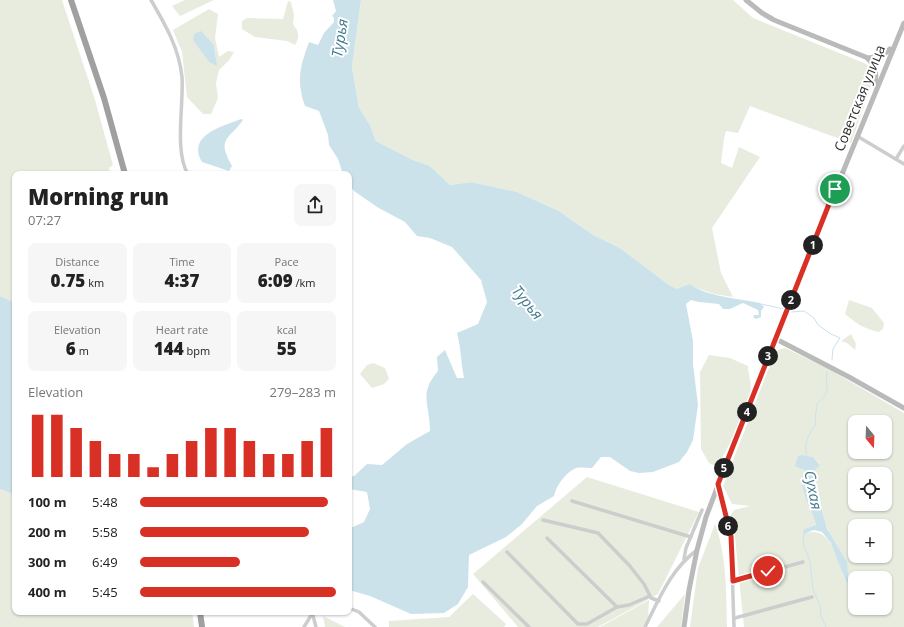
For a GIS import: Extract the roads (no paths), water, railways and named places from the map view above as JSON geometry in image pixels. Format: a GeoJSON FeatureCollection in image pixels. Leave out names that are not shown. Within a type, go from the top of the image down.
{"type":"FeatureCollection","features":[{"type":"Feature","properties":{"kind":"highway"},"geometry":{"type":"LineString","coordinates":[[70,0],[104,98],[124,171]]}},
{"type":"Feature","properties":{"kind":"highway"},"geometry":{"type":"LineString","coordinates":[[200,615],[202,627]]}},
{"type":"Feature","properties":{"kind":"main road"},"geometry":{"type":"LineString","coordinates":[[746,0],[762,13],[774,20],[868,58],[882,56],[887,53],[896,41]]}},
{"type":"Feature","properties":{"kind":"main road","name":"Советская улица"},"geometry":{"type":"LineString","coordinates":[[684,627],[696,550],[718,484],[857,136],[904,23]]}},
{"type":"Feature","properties":{"kind":"main road"},"geometry":{"type":"LineString","coordinates":[[862,55],[872,63],[877,73],[874,95]]}},
{"type":"Feature","properties":{"kind":"main road"},"geometry":{"type":"LineString","coordinates":[[776,340],[849,377],[904,408]]}},
{"type":"Feature","properties":{"kind":"street"},"geometry":{"type":"LineString","coordinates":[[151,0],[168,28],[179,58],[182,78],[181,141],[184,165],[187,171]]}},
{"type":"Feature","properties":{"kind":"street"},"geometry":{"type":"LineString","coordinates":[[857,136],[904,164]]}},
{"type":"Feature","properties":{"kind":"street"},"geometry":{"type":"LineString","coordinates":[[896,159],[904,146]]}},
{"type":"Feature","properties":{"kind":"street"},"geometry":{"type":"LineString","coordinates":[[718,484],[731,536],[735,618],[734,627]]}},
{"type":"Feature","properties":{"kind":"street"},"geometry":{"type":"LineString","coordinates":[[572,501],[691,537]]}},
{"type":"Feature","properties":{"kind":"street"},"geometry":{"type":"LineString","coordinates":[[645,627],[684,559],[702,510]]}},
{"type":"Feature","properties":{"kind":"street"},"geometry":{"type":"LineString","coordinates":[[543,520],[598,533],[629,565],[644,584],[651,598],[659,601]]}},
{"type":"Feature","properties":{"kind":"street"},"geometry":{"type":"LineString","coordinates":[[547,538],[617,607]]}},
{"type":"Feature","properties":{"kind":"street"},"geometry":{"type":"LineString","coordinates":[[684,559],[696,550]]}},
{"type":"Feature","properties":{"kind":"street"},"geometry":{"type":"LineString","coordinates":[[507,552],[577,626],[587,624],[617,607],[629,605],[650,596]]}},
{"type":"Feature","properties":{"kind":"street"},"geometry":{"type":"LineString","coordinates":[[733,581],[803,562]]}},
{"type":"Feature","properties":{"kind":"street"},"geometry":{"type":"LineString","coordinates":[[483,582],[529,627]]}},
{"type":"Feature","properties":{"kind":"street"},"geometry":{"type":"LineString","coordinates":[[735,618],[812,597]]}},
{"type":"Feature","properties":{"kind":"street"},"geometry":{"type":"LineString","coordinates":[[352,609],[359,612],[375,627]]}},
{"type":"Feature","properties":{"kind":"street"},"geometry":{"type":"LineString","coordinates":[[304,627],[311,615]]}},
{"type":"Feature","properties":{"kind":"street"},"geometry":{"type":"LineString","coordinates":[[313,615],[316,627]]}},
{"type":"Feature","properties":{"kind":"water","name":"Турья"},"geometry":{"type":"Polygon","coordinates":[[[333,0],[361,0],[352,67],[359,108],[370,125],[376,141],[413,160],[430,166],[450,185],[471,182],[517,192],[559,211],[593,235],[620,248],[669,285],[677,289],[690,284],[696,288],[713,294],[760,303],[764,307],[761,311],[761,317],[756,319],[753,317],[754,315],[759,315],[758,310],[743,303],[730,309],[723,309],[719,304],[691,300],[686,304],[693,341],[693,364],[698,405],[693,440],[687,452],[679,462],[653,472],[639,473],[630,471],[610,457],[601,457],[592,468],[576,468],[572,470],[562,480],[554,496],[537,506],[522,524],[506,537],[469,555],[468,587],[458,604],[444,613],[411,614],[370,596],[352,591],[352,527],[364,522],[370,509],[367,492],[352,490],[352,476],[367,464],[382,465],[407,444],[430,431],[426,400],[428,386],[438,371],[437,357],[445,350],[457,378],[464,378],[457,333],[478,324],[487,302],[481,280],[452,247],[430,238],[417,236],[405,222],[377,207],[354,191],[352,188],[352,171],[342,171],[338,159],[329,145],[328,135],[319,111],[305,106],[300,81],[303,59],[309,42],[318,45],[324,33],[334,22],[334,18],[332,16],[336,11],[333,0]]]}},
{"type":"Feature","properties":{"kind":"water"},"geometry":{"type":"Polygon","coordinates":[[[201,31],[214,45],[217,66],[209,62],[193,40],[194,34],[201,31]]]}},
{"type":"Feature","properties":{"kind":"water"},"geometry":{"type":"Polygon","coordinates":[[[241,119],[243,120],[226,140],[225,144],[227,157],[232,166],[229,171],[202,162],[199,153],[199,145],[202,139],[208,133],[241,119]]]}},
{"type":"Feature","properties":{"kind":"water"},"geometry":{"type":"Polygon","coordinates":[[[0,296],[12,302],[12,494],[0,489],[0,296]]]}},
{"type":"Feature","properties":{"kind":"water"},"geometry":{"type":"Polygon","coordinates":[[[803,455],[813,457],[820,465],[812,473],[827,529],[847,562],[848,582],[846,582],[831,543],[822,532],[814,530],[806,533],[803,537],[804,529],[816,525],[802,484],[804,470],[795,466],[798,456],[803,455]]]}},
{"type":"Feature","properties":{"kind":"waterway","name":"Сухая"},"geometry":{"type":"LineString","coordinates":[[761,304],[784,309]]}},
{"type":"Feature","properties":{"kind":"waterway","name":"Сухая"},"geometry":{"type":"LineString","coordinates":[[792,312],[804,311],[814,318],[818,325],[840,338],[833,349],[832,360]]}},
{"type":"Feature","properties":{"kind":"waterway","name":"Сухая"},"geometry":{"type":"LineString","coordinates":[[807,456],[806,444],[816,424],[817,404],[825,396],[827,389],[827,371]]}},
{"type":"Feature","properties":{"kind":"waterway","name":"Сухая"},"geometry":{"type":"LineString","coordinates":[[803,536],[804,546],[810,561],[813,590],[820,605],[821,616],[826,627]]}}]}
